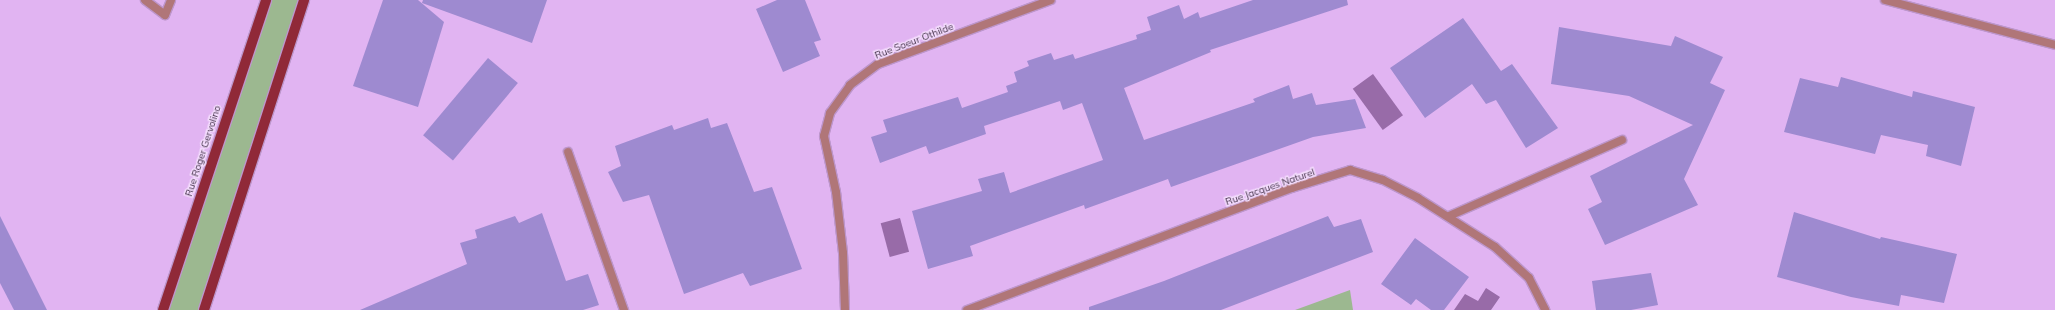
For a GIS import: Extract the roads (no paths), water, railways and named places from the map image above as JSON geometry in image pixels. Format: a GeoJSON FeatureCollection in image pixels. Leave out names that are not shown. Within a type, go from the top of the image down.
{"type":"FeatureCollection","features":[{"type":"Feature","properties":{"kind":"main road","name":"Rue Roger Gervolino"},"geometry":{"type":"LineString","coordinates":[[163,310],[266,0]]}},
{"type":"Feature","properties":{"kind":"main road"},"geometry":{"type":"LineString","coordinates":[[204,310],[304,0]]}},
{"type":"Feature","properties":{"kind":"street"},"geometry":{"type":"LineString","coordinates":[[145,0],[165,15],[171,0]]}},
{"type":"Feature","properties":{"kind":"street","name":"Rue Soeur Othilde"},"geometry":{"type":"LineString","coordinates":[[845,310],[843,254],[836,192],[824,136],[830,113],[850,85],[878,64],[1051,0]]}},
{"type":"Feature","properties":{"kind":"street"},"geometry":{"type":"LineString","coordinates":[[1886,0],[2055,46]]}},
{"type":"Feature","properties":{"kind":"street"},"geometry":{"type":"LineString","coordinates":[[1449,216],[1622,140]]}},
{"type":"Feature","properties":{"kind":"street"},"geometry":{"type":"LineString","coordinates":[[568,152],[624,310]]}},
{"type":"Feature","properties":{"kind":"street","name":"Rue Jacques Naturel"},"geometry":{"type":"LineString","coordinates":[[967,310],[1292,188],[1350,170],[1383,180],[1449,216],[1495,247],[1529,278],[1545,310]]}}]}
